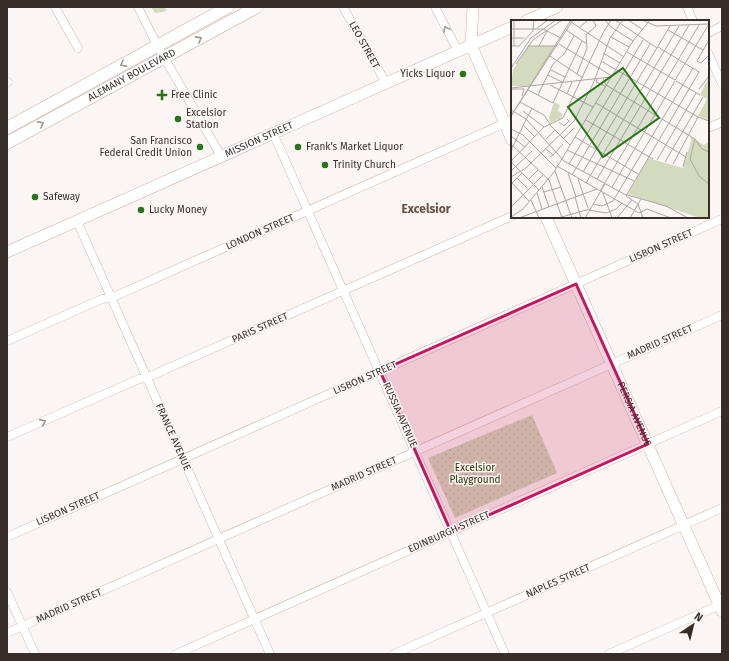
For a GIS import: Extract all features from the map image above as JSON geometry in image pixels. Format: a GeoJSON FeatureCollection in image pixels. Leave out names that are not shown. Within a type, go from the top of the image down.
{"type":"FeatureCollection","features":[{"type":"Feature","properties":{"kind":"main road","name":"ALEMANY BOULEVARD"},"geometry":{"type":"LineString","coordinates":[[7,128],[228,7]]}},
{"type":"Feature","properties":{"kind":"main road","name":"ALEMANY BOULEVARD"},"geometry":{"type":"LineString","coordinates":[[7,143],[164,56],[257,7]]}},
{"type":"Feature","properties":{"kind":"main road"},"geometry":{"type":"LineString","coordinates":[[473,7],[471,45],[508,121],[511,135]]}},
{"type":"Feature","properties":{"kind":"main road"},"geometry":{"type":"LineString","coordinates":[[528,20],[557,7]]}},
{"type":"Feature","properties":{"kind":"main road","name":"MISSION STREET"},"geometry":{"type":"LineString","coordinates":[[7,252],[511,27]]}},
{"type":"Feature","properties":{"kind":"main road","name":"PERSIA AVENUE"},"geometry":{"type":"LineString","coordinates":[[546,218],[721,607]]}},
{"type":"Feature","properties":{"kind":"street"},"geometry":{"type":"LineString","coordinates":[[55,7],[78,48]]}},
{"type":"Feature","properties":{"kind":"street"},"geometry":{"type":"LineString","coordinates":[[138,7],[157,45],[221,156]]}},
{"type":"Feature","properties":{"kind":"street","name":"LEO STREET"},"geometry":{"type":"LineString","coordinates":[[343,7],[386,83]]}},
{"type":"Feature","properties":{"kind":"street"},"geometry":{"type":"LineString","coordinates":[[434,7],[458,51]]}},
{"type":"Feature","properties":{"kind":"street"},"geometry":{"type":"LineString","coordinates":[[687,7],[693,20]]}},
{"type":"Feature","properties":{"kind":"street"},"geometry":{"type":"LineString","coordinates":[[709,32],[722,26]]}},
{"type":"Feature","properties":{"kind":"street"},"geometry":{"type":"LineString","coordinates":[[709,55],[722,84]]}},
{"type":"Feature","properties":{"kind":"street","name":"LONDON STREET"},"geometry":{"type":"LineString","coordinates":[[7,341],[102,299],[111,298],[508,121]]}},
{"type":"Feature","properties":{"kind":"street"},"geometry":{"type":"LineString","coordinates":[[709,128],[722,122]]}},
{"type":"Feature","properties":{"kind":"street","name":"RUSSIA AVENUE"},"geometry":{"type":"LineString","coordinates":[[273,134],[416,451],[505,654]]}},
{"type":"Feature","properties":{"kind":"street","name":"PARIS STREET"},"geometry":{"type":"LineString","coordinates":[[7,437],[139,379],[146,378],[511,216]]}},
{"type":"Feature","properties":{"kind":"street","name":"LISBON STREET"},"geometry":{"type":"LineString","coordinates":[[7,537],[722,219]]}},
{"type":"Feature","properties":{"kind":"street","name":"FRANCE AVENUE"},"geometry":{"type":"LineString","coordinates":[[77,221],[270,654]]}},
{"type":"Feature","properties":{"kind":"street","name":"MADRID STREET"},"geometry":{"type":"LineString","coordinates":[[7,633],[722,314]]}},
{"type":"Feature","properties":{"kind":"street","name":"EDINBURGH STREET"},"geometry":{"type":"LineString","coordinates":[[176,654],[722,411]]}},
{"type":"Feature","properties":{"kind":"street","name":"NAPLES STREET"},"geometry":{"type":"LineString","coordinates":[[394,654],[722,508]]}},
{"type":"Feature","properties":{"kind":"street"},"geometry":{"type":"LineString","coordinates":[[7,592],[35,654]]}},
{"type":"Feature","properties":{"kind":"street"},"geometry":{"type":"LineString","coordinates":[[609,654],[721,607]]}},
{"type":"Feature","properties":{"kind":"highlighted area"},"geometry":{"type":"Polygon","coordinates":[[[576,284],[648,444],[451,532],[380,371],[576,284]]]}},
{"type":"Feature","properties":{"kind":"green space"},"geometry":{"type":"Polygon","coordinates":[[[151,7],[164,7],[167,11],[155,13],[151,7]]]}},
{"type":"Feature","properties":{"kind":"green space","name":"Excelsior Playground"},"geometry":{"type":"Polygon","coordinates":[[[532,415],[557,473],[455,518],[428,458],[532,415]]]}},
{"type":"Feature","properties":{"kind":"place","name":"Yicks Liquor"},"geometry":{"type":"Point","coordinates":[463,74]}},
{"type":"Feature","properties":{"kind":"place","name":"Free Clinic"},"geometry":{"type":"Point","coordinates":[162,95]}},
{"type":"Feature","properties":{"kind":"place","name":"Excelsior Station"},"geometry":{"type":"Point","coordinates":[178,119]}},
{"type":"Feature","properties":{"kind":"place","name":"San Francisco Federal Credit Union"},"geometry":{"type":"Point","coordinates":[200,147]}},
{"type":"Feature","properties":{"kind":"place","name":"Frank's Market Liquor"},"geometry":{"type":"Point","coordinates":[298,147]}},
{"type":"Feature","properties":{"kind":"place","name":"Trinity Church"},"geometry":{"type":"Point","coordinates":[325,165]}},
{"type":"Feature","properties":{"kind":"place","name":"Safeway"},"geometry":{"type":"Point","coordinates":[35,197]}},
{"type":"Feature","properties":{"kind":"place","name":"Lucky Money"},"geometry":{"type":"Point","coordinates":[141,210]}},
{"type":"Feature","properties":{"kind":"district","name":"Excelsior"},"geometry":{"type":"Point","coordinates":[426,209]}}]}
